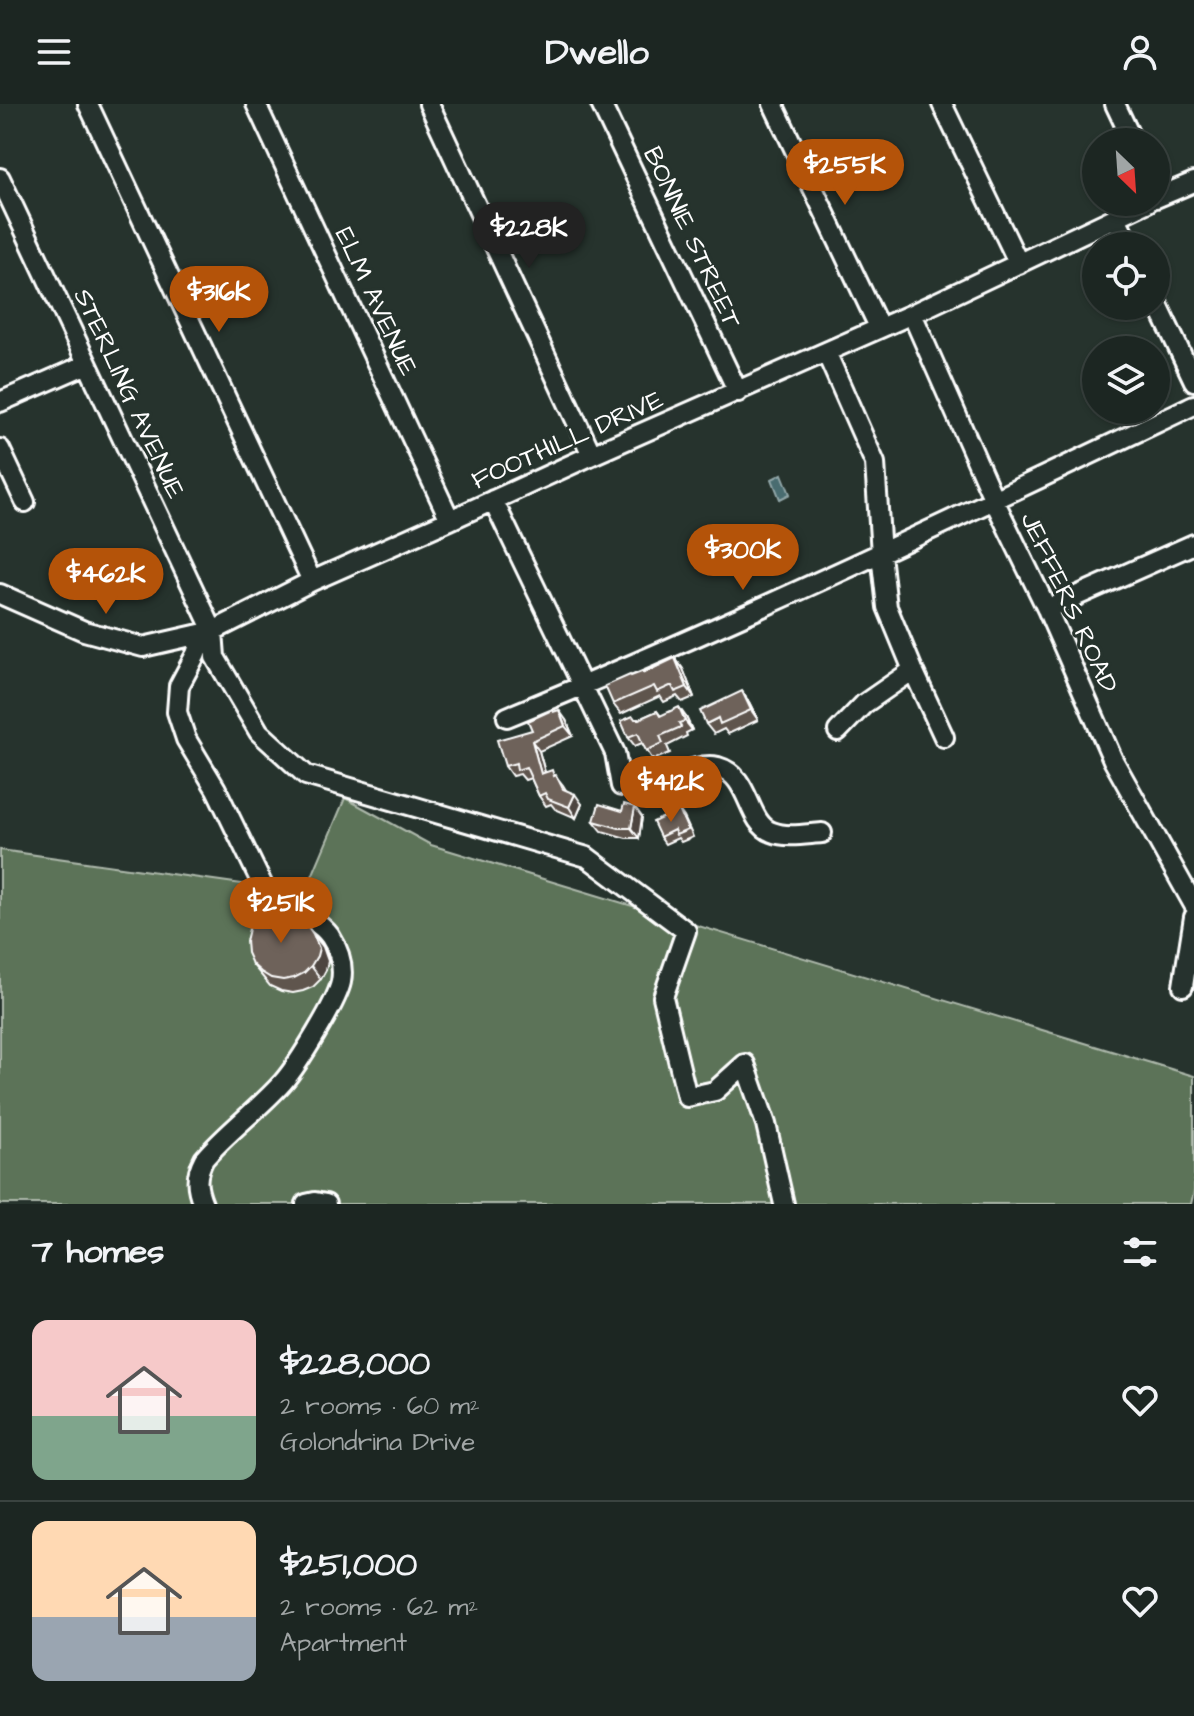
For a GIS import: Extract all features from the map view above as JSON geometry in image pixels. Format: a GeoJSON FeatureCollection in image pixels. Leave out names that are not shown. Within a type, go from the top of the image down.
{"type":"FeatureCollection","features":[{"type":"Feature","properties":{"kind":"street"},"geometry":{"type":"LineString","coordinates":[[88,104],[312,581]]}},
{"type":"Feature","properties":{"kind":"street","name":"ELM AVENUE"},"geometry":{"type":"LineString","coordinates":[[256,104],[450,520]]}},
{"type":"Feature","properties":{"kind":"street"},"geometry":{"type":"LineString","coordinates":[[429,104],[592,455]]}},
{"type":"Feature","properties":{"kind":"street","name":"BONNIE STREET"},"geometry":{"type":"LineString","coordinates":[[601,104],[738,392]]}},
{"type":"Feature","properties":{"kind":"street"},"geometry":{"type":"LineString","coordinates":[[773,104],[879,327]]}},
{"type":"Feature","properties":{"kind":"street"},"geometry":{"type":"LineString","coordinates":[[942,104],[1019,264]]}},
{"type":"Feature","properties":{"kind":"street"},"geometry":{"type":"LineString","coordinates":[[1115,104],[1126,128]]}},
{"type":"Feature","properties":{"kind":"street","name":"STERLING AVENUE"},"geometry":{"type":"LineString","coordinates":[[0,178],[208,632],[215,657],[259,732],[306,775],[587,857],[686,931],[663,997],[687,1097],[715,1091],[745,1064],[766,1124],[784,1204]]}},
{"type":"Feature","properties":{"kind":"street","name":"FOOTHILL DRIVE"},"geometry":{"type":"LineString","coordinates":[[1170,191],[1194,182]]}},
{"type":"Feature","properties":{"kind":"street","name":"FOOTHILL DRIVE"},"geometry":{"type":"LineString","coordinates":[[0,594],[84,631],[143,647],[208,632],[312,581],[912,314],[1120,216]]}},
{"type":"Feature","properties":{"kind":"street"},"geometry":{"type":"LineString","coordinates":[[1116,218],[1123,232]]}},
{"type":"Feature","properties":{"kind":"street","name":"JEFFERS ROAD"},"geometry":{"type":"LineString","coordinates":[[912,314],[1113,760],[1194,905]]}},
{"type":"Feature","properties":{"kind":"street"},"geometry":{"type":"LineString","coordinates":[[1165,320],[1194,381]]}},
{"type":"Feature","properties":{"kind":"street"},"geometry":{"type":"LineString","coordinates":[[826,352],[875,463],[887,607],[944,737]]}},
{"type":"Feature","properties":{"kind":"street"},"geometry":{"type":"LineString","coordinates":[[0,402],[87,364]]}},
{"type":"Feature","properties":{"kind":"street"},"geometry":{"type":"LineString","coordinates":[[507,717],[881,554],[1194,405]]}},
{"type":"Feature","properties":{"kind":"street"},"geometry":{"type":"LineString","coordinates":[[0,449],[25,502]]}},
{"type":"Feature","properties":{"kind":"street"},"geometry":{"type":"LineString","coordinates":[[493,500],[615,753],[621,786],[652,784],[693,769],[716,767],[729,773],[744,790],[758,823],[771,832],[784,835],[822,833]]}},
{"type":"Feature","properties":{"kind":"street"},"geometry":{"type":"LineString","coordinates":[[1047,609],[1194,544]]}},
{"type":"Feature","properties":{"kind":"street"},"geometry":{"type":"LineString","coordinates":[[203,1204],[198,1192],[197,1173],[204,1159],[290,1073],[328,1012],[340,987],[342,972],[339,955],[330,937],[319,925],[277,904],[266,892],[216,789],[186,739],[177,712],[179,686],[208,632]]}},
{"type":"Feature","properties":{"kind":"street"},"geometry":{"type":"LineString","coordinates":[[838,731],[864,704],[913,670]]}},
{"type":"Feature","properties":{"kind":"street"},"geometry":{"type":"LineString","coordinates":[[1183,986],[1194,917]]}},
{"type":"Feature","properties":{"kind":"street"},"geometry":{"type":"LineString","coordinates":[[306,1204],[326,1204]]}},
{"type":"Feature","properties":{"kind":"green space"},"geometry":{"type":"Polygon","coordinates":[[[345,798],[431,845],[1194,1076],[1194,1191],[1191,1204],[0,1204],[0,850],[305,893],[345,798]]]}},
{"type":"Feature","properties":{"kind":"water"},"geometry":{"type":"Polygon","coordinates":[[[782,474],[790,494],[780,499],[772,479],[782,474]]]}},
{"type":"Feature","properties":{"kind":"building"},"geometry":{"type":"Polygon","coordinates":[[[675,658],[687,687],[675,692],[670,686],[657,692],[654,686],[613,704],[605,686],[630,675],[644,673],[675,658]]]}},
{"type":"Feature","properties":{"kind":"building"},"geometry":{"type":"Polygon","coordinates":[[[742,691],[751,710],[720,724],[718,718],[706,724],[700,711],[742,691]]]}},
{"type":"Feature","properties":{"kind":"building"},"geometry":{"type":"Polygon","coordinates":[[[679,707],[685,721],[679,723],[681,727],[660,736],[663,743],[646,751],[638,733],[628,737],[621,721],[633,716],[639,719],[657,711],[660,716],[679,707]]]}},
{"type":"Feature","properties":{"kind":"building"},"geometry":{"type":"Polygon","coordinates":[[[559,710],[565,726],[532,741],[541,774],[552,770],[563,789],[575,794],[569,807],[548,799],[545,793],[539,796],[526,767],[517,770],[516,763],[505,766],[497,740],[532,730],[528,721],[559,710]]]}},
{"type":"Feature","properties":{"kind":"building"},"geometry":{"type":"Polygon","coordinates":[[[599,804],[622,811],[624,804],[635,807],[631,828],[594,821],[599,804]]]}},
{"type":"Feature","properties":{"kind":"building"},"geometry":{"type":"Polygon","coordinates":[[[679,810],[688,830],[676,835],[674,830],[660,837],[653,822],[679,810]]]}},
{"type":"Feature","properties":{"kind":"building"},"geometry":{"type":"Polygon","coordinates":[[[275,908],[306,924],[319,948],[311,966],[294,978],[271,978],[252,964],[247,953],[246,941],[255,919],[275,908]]]}}]}
